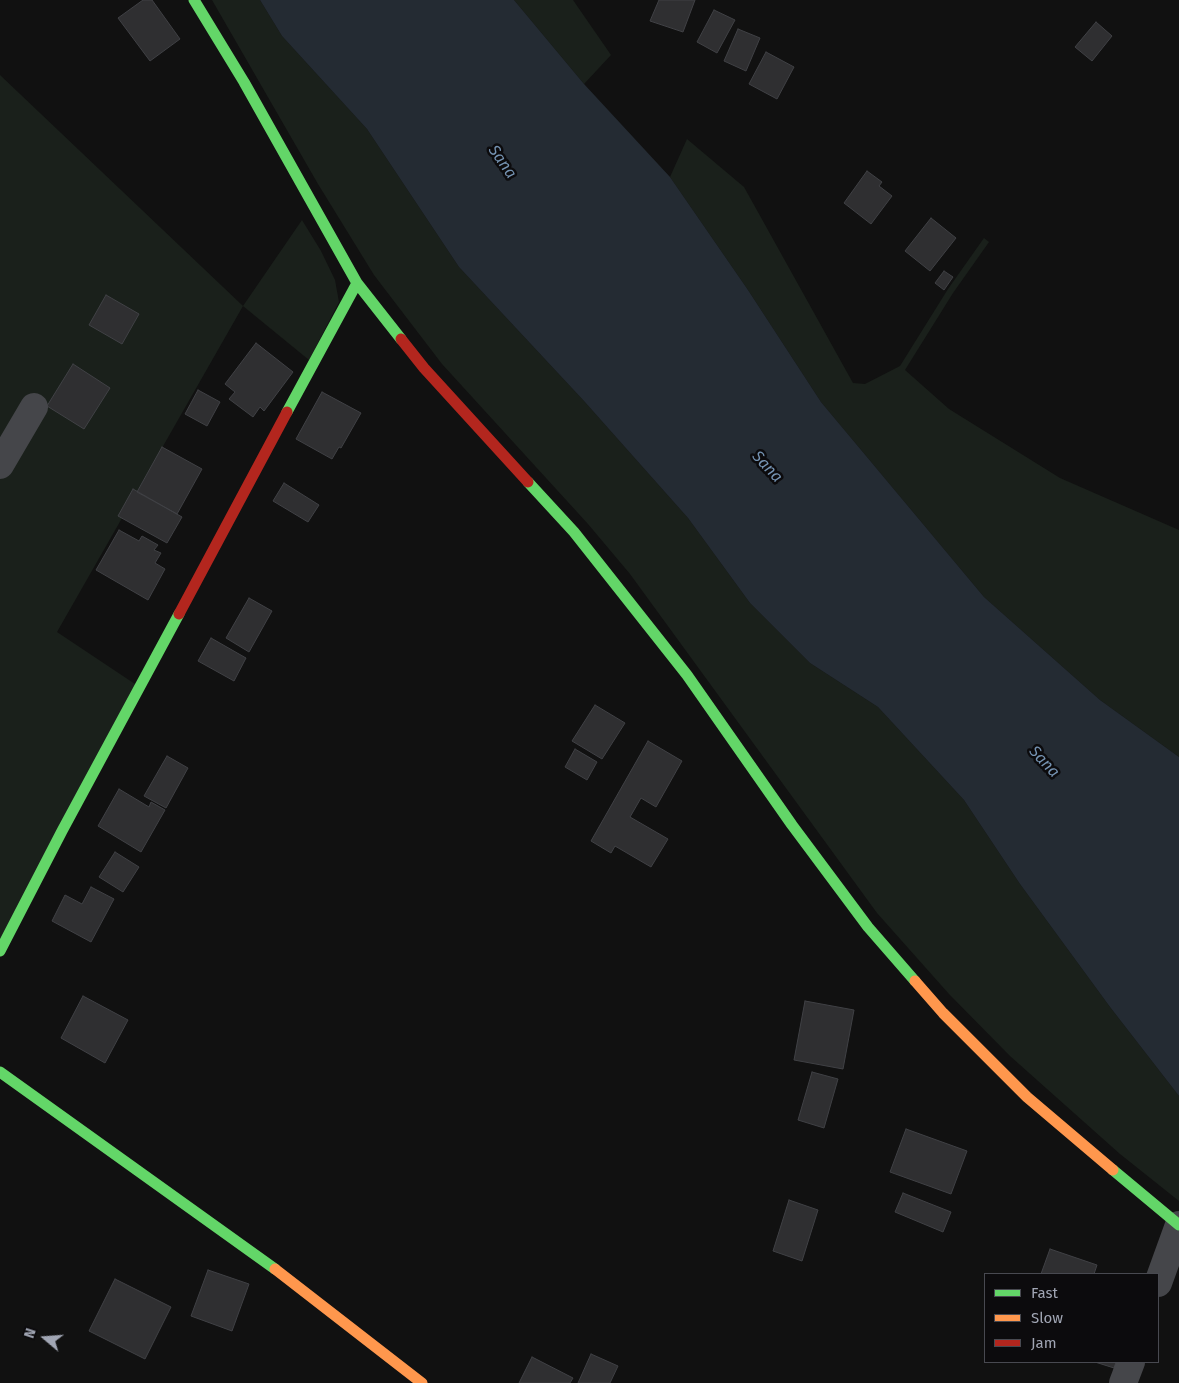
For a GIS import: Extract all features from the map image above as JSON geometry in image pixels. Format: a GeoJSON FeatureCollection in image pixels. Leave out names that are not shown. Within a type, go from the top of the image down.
{"type":"FeatureCollection","features":[{"type":"Feature","properties":{"kind":"main road"},"geometry":{"type":"LineString","coordinates":[[194,0],[244,82],[357,283],[424,368],[574,532],[688,675],[792,825],[868,927],[943,1013],[1027,1097],[1179,1225]]}},
{"type":"Feature","properties":{"kind":"main road"},"geometry":{"type":"LineString","coordinates":[[0,951],[67,822],[357,283]]}},
{"type":"Feature","properties":{"kind":"main road"},"geometry":{"type":"LineString","coordinates":[[0,1072],[285,1276],[422,1383]]}},
{"type":"Feature","properties":{"kind":"street"},"geometry":{"type":"LineString","coordinates":[[0,465],[34,407]]}},
{"type":"Feature","properties":{"kind":"street"},"geometry":{"type":"LineString","coordinates":[[1159,1280],[1179,1225]]}},
{"type":"Feature","properties":{"kind":"street"},"geometry":{"type":"LineString","coordinates":[[1124,1383],[1131,1363]]}},
{"type":"Feature","properties":{"kind":"shaded area"},"geometry":{"type":"Polygon","coordinates":[[[212,0],[260,0],[282,36],[367,129],[459,267],[584,401],[688,518],[750,603],[810,663],[878,707],[964,800],[1020,884],[1110,1007],[1179,1096],[1179,1201],[1120,1154],[1010,1056],[949,994],[877,913],[630,574],[588,524],[442,364],[374,275],[318,184],[212,0]]]}},
{"type":"Feature","properties":{"kind":"shaded area"},"geometry":{"type":"Polygon","coordinates":[[[514,0],[573,0],[611,55],[584,84],[514,0]]]}},
{"type":"Feature","properties":{"kind":"shaded area"},"geometry":{"type":"Polygon","coordinates":[[[0,75],[243,306],[57,632],[138,686],[0,947],[0,75]]]}},
{"type":"Feature","properties":{"kind":"shaded area"},"geometry":{"type":"Polygon","coordinates":[[[687,139],[744,187],[853,383],[865,384],[900,366],[948,289],[984,238],[989,242],[953,293],[905,370],[949,409],[1060,478],[1179,530],[1179,757],[1100,700],[984,597],[821,402],[748,290],[670,177],[687,139]]]}},
{"type":"Feature","properties":{"kind":"shaded area"},"geometry":{"type":"Polygon","coordinates":[[[302,220],[321,251],[335,280],[339,302],[309,360],[243,306],[302,220]]]}},
{"type":"Feature","properties":{"kind":"water","name":"Sana"},"geometry":{"type":"Polygon","coordinates":[[[260,0],[514,0],[584,84],[670,177],[748,290],[821,402],[984,597],[1100,700],[1179,757],[1179,1096],[1110,1007],[1020,884],[964,800],[878,707],[810,663],[750,603],[688,518],[584,401],[459,267],[367,129],[282,36],[260,0]]]}},
{"type":"Feature","properties":{"kind":"building"},"geometry":{"type":"Polygon","coordinates":[[[143,0],[152,0],[180,39],[150,61],[118,18],[143,0]]]}},
{"type":"Feature","properties":{"kind":"building"},"geometry":{"type":"Polygon","coordinates":[[[659,0],[695,0],[683,32],[650,21],[659,0]]]}},
{"type":"Feature","properties":{"kind":"building"},"geometry":{"type":"Polygon","coordinates":[[[714,10],[735,20],[717,53],[697,42],[714,10]]]}},
{"type":"Feature","properties":{"kind":"building"},"geometry":{"type":"Polygon","coordinates":[[[1096,22],[1112,36],[1092,61],[1075,47],[1096,22]]]}},
{"type":"Feature","properties":{"kind":"building"},"geometry":{"type":"Polygon","coordinates":[[[738,29],[760,38],[746,71],[724,61],[738,29]]]}},
{"type":"Feature","properties":{"kind":"building"},"geometry":{"type":"Polygon","coordinates":[[[766,52],[794,67],[777,99],[749,84],[766,52]]]}},
{"type":"Feature","properties":{"kind":"building"},"geometry":{"type":"Polygon","coordinates":[[[867,171],[882,182],[879,186],[892,196],[871,224],[844,203],[867,171]]]}},
{"type":"Feature","properties":{"kind":"building"},"geometry":{"type":"Polygon","coordinates":[[[931,218],[956,238],[930,271],[905,251],[931,218]]]}},
{"type":"Feature","properties":{"kind":"building"},"geometry":{"type":"Polygon","coordinates":[[[944,271],[953,277],[944,290],[935,283],[944,271]]]}},
{"type":"Feature","properties":{"kind":"building"},"geometry":{"type":"Polygon","coordinates":[[[106,295],[139,314],[122,344],[89,325],[106,295]]]}},
{"type":"Feature","properties":{"kind":"building"},"geometry":{"type":"Polygon","coordinates":[[[256,343],[293,372],[264,411],[260,407],[253,417],[229,399],[235,392],[225,384],[256,343]]]}},
{"type":"Feature","properties":{"kind":"building"},"geometry":{"type":"Polygon","coordinates":[[[73,364],[110,388],[84,429],[47,406],[73,364]]]}},
{"type":"Feature","properties":{"kind":"building"},"geometry":{"type":"Polygon","coordinates":[[[198,390],[220,402],[207,426],[185,414],[198,390]]]}},
{"type":"Feature","properties":{"kind":"building"},"geometry":{"type":"Polygon","coordinates":[[[322,392],[361,413],[341,448],[339,447],[332,459],[296,439],[322,392]]]}},
{"type":"Feature","properties":{"kind":"building"},"geometry":{"type":"Polygon","coordinates":[[[162,447],[202,469],[177,514],[137,492],[162,447]]]}},
{"type":"Feature","properties":{"kind":"building"},"geometry":{"type":"Polygon","coordinates":[[[284,483],[319,505],[308,522],[273,501],[284,483]]]}},
{"type":"Feature","properties":{"kind":"building"},"geometry":{"type":"Polygon","coordinates":[[[133,489],[182,517],[167,543],[118,516],[133,489]]]}},
{"type":"Feature","properties":{"kind":"building"},"geometry":{"type":"Polygon","coordinates":[[[119,530],[139,541],[142,536],[158,545],[154,550],[161,553],[155,563],[165,569],[148,600],[96,570],[119,530]]]}},
{"type":"Feature","properties":{"kind":"building"},"geometry":{"type":"Polygon","coordinates":[[[249,598],[272,611],[249,652],[226,638],[249,598]]]}},
{"type":"Feature","properties":{"kind":"building"},"geometry":{"type":"Polygon","coordinates":[[[211,638],[246,658],[234,681],[198,661],[211,638]]]}},
{"type":"Feature","properties":{"kind":"building"},"geometry":{"type":"Polygon","coordinates":[[[595,705],[625,723],[602,759],[572,741],[595,705]]]}},
{"type":"Feature","properties":{"kind":"building"},"geometry":{"type":"Polygon","coordinates":[[[648,741],[682,761],[656,807],[641,798],[630,817],[668,839],[651,867],[615,846],[611,853],[591,841],[648,741]]]}},
{"type":"Feature","properties":{"kind":"building"},"geometry":{"type":"Polygon","coordinates":[[[575,749],[597,762],[587,780],[565,767],[575,749]]]}},
{"type":"Feature","properties":{"kind":"building"},"geometry":{"type":"Polygon","coordinates":[[[167,756],[188,768],[166,808],[144,796],[167,756]]]}},
{"type":"Feature","properties":{"kind":"building"},"geometry":{"type":"Polygon","coordinates":[[[119,789],[149,807],[151,802],[165,810],[141,852],[98,826],[119,789]]]}},
{"type":"Feature","properties":{"kind":"building"},"geometry":{"type":"Polygon","coordinates":[[[115,852],[139,867],[123,892],[99,877],[115,852]]]}},
{"type":"Feature","properties":{"kind":"building"},"geometry":{"type":"Polygon","coordinates":[[[91,887],[114,899],[91,942],[52,921],[65,895],[82,904],[91,887]]]}},
{"type":"Feature","properties":{"kind":"building"},"geometry":{"type":"Polygon","coordinates":[[[83,996],[128,1020],[105,1063],[61,1038],[83,996]]]}},
{"type":"Feature","properties":{"kind":"building"},"geometry":{"type":"Polygon","coordinates":[[[805,1001],[854,1010],[843,1069],[794,1060],[805,1001]]]}},
{"type":"Feature","properties":{"kind":"building"},"geometry":{"type":"Polygon","coordinates":[[[812,1072],[838,1079],[824,1128],[798,1120],[812,1072]]]}},
{"type":"Feature","properties":{"kind":"building"},"geometry":{"type":"Polygon","coordinates":[[[906,1129],[967,1151],[951,1194],[890,1172],[906,1129]]]}},
{"type":"Feature","properties":{"kind":"building"},"geometry":{"type":"Polygon","coordinates":[[[903,1193],[951,1212],[943,1232],[895,1212],[903,1193]]]}},
{"type":"Feature","properties":{"kind":"building"},"geometry":{"type":"Polygon","coordinates":[[[789,1200],[818,1210],[802,1261],[773,1251],[789,1200]]]}},
{"type":"Feature","properties":{"kind":"building"},"geometry":{"type":"Polygon","coordinates":[[[1050,1249],[1097,1265],[1094,1273],[1041,1273],[1050,1249]]]}},
{"type":"Feature","properties":{"kind":"building"},"geometry":{"type":"Polygon","coordinates":[[[208,1270],[249,1284],[232,1331],[191,1316],[208,1270]]]}},
{"type":"Feature","properties":{"kind":"building"},"geometry":{"type":"Polygon","coordinates":[[[115,1279],[171,1307],[145,1359],[89,1331],[115,1279]]]}},
{"type":"Feature","properties":{"kind":"building"},"geometry":{"type":"Polygon","coordinates":[[[591,1354],[618,1366],[610,1383],[578,1383],[591,1354]]]}},
{"type":"Feature","properties":{"kind":"building"},"geometry":{"type":"Polygon","coordinates":[[[532,1357],[573,1378],[570,1383],[519,1383],[532,1357]]]}},
{"type":"Feature","properties":{"kind":"building"},"geometry":{"type":"Polygon","coordinates":[[[1098,1363],[1116,1363],[1114,1368],[1098,1363]]]}},
{"type":"Feature","properties":{"kind":"traffic: fast"},"geometry":{"type":"LineString","coordinates":[[194,0],[244,82],[357,283],[401,339]]}},
{"type":"Feature","properties":{"kind":"traffic: fast"},"geometry":{"type":"LineString","coordinates":[[287,412],[357,283]]}},
{"type":"Feature","properties":{"kind":"traffic: fast"},"geometry":{"type":"LineString","coordinates":[[528,482],[574,532],[687,675],[792,825],[868,927],[915,981]]}},
{"type":"Feature","properties":{"kind":"traffic: fast"},"geometry":{"type":"LineString","coordinates":[[0,951],[62,831],[179,614]]}},
{"type":"Feature","properties":{"kind":"traffic: fast"},"geometry":{"type":"LineString","coordinates":[[0,1072],[275,1269]]}},
{"type":"Feature","properties":{"kind":"traffic: fast"},"geometry":{"type":"LineString","coordinates":[[1113,1170],[1179,1225]]}},
{"type":"Feature","properties":{"kind":"traffic: slow"},"geometry":{"type":"LineString","coordinates":[[915,981],[943,1013],[1027,1097],[1113,1170]]}},
{"type":"Feature","properties":{"kind":"traffic: slow"},"geometry":{"type":"LineString","coordinates":[[275,1269],[422,1383]]}},
{"type":"Feature","properties":{"kind":"traffic: jam"},"geometry":{"type":"LineString","coordinates":[[401,339],[424,368],[528,482]]}},
{"type":"Feature","properties":{"kind":"traffic: jam"},"geometry":{"type":"LineString","coordinates":[[179,614],[287,412]]}}]}
